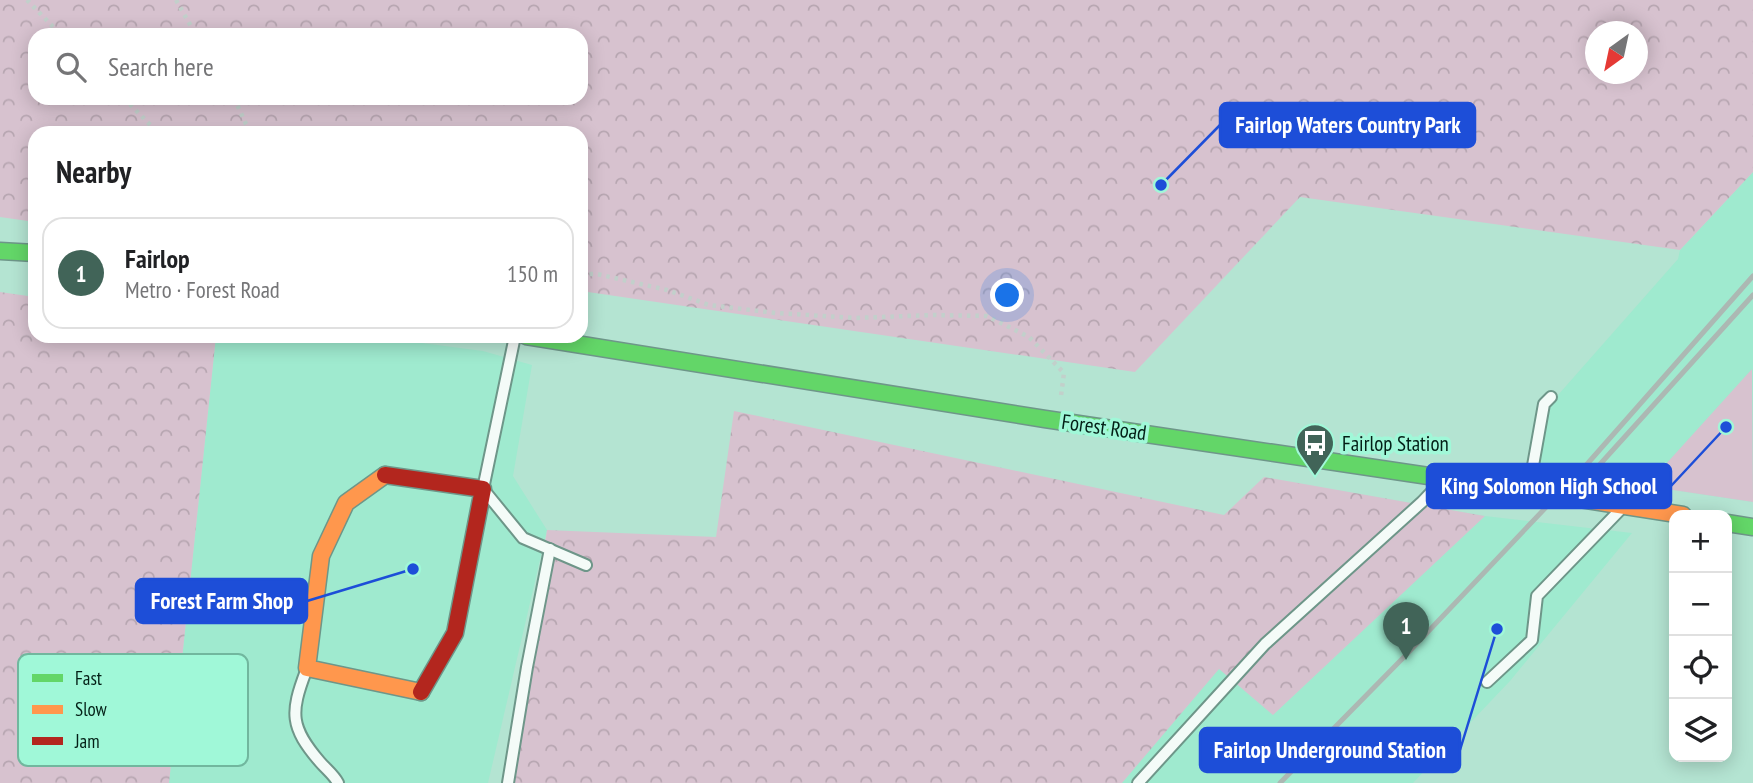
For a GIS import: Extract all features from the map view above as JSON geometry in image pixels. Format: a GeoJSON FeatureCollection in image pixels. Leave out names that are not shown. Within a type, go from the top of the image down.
{"type":"FeatureCollection","features":[{"type":"Feature","properties":{"kind":"street"},"geometry":{"type":"LineString","coordinates":[[0,251],[28,253]]}},
{"type":"Feature","properties":{"kind":"street","name":"Forest Road"},"geometry":{"type":"LineString","coordinates":[[570,343],[1669,513]]}},
{"type":"Feature","properties":{"kind":"street"},"geometry":{"type":"LineString","coordinates":[[385,475],[483,489],[455,633],[422,692],[307,668],[321,556],[346,503],[385,475]]}},
{"type":"Feature","properties":{"kind":"street"},"geometry":{"type":"LineString","coordinates":[[1732,524],[1753,527]]}},
{"type":"Feature","properties":{"kind":"lane"},"geometry":{"type":"LineString","coordinates":[[514,343],[483,489],[523,538],[586,565]]}},
{"type":"Feature","properties":{"kind":"lane"},"geometry":{"type":"LineString","coordinates":[[1528,491],[1544,404],[1551,397]]}},
{"type":"Feature","properties":{"kind":"lane"},"geometry":{"type":"LineString","coordinates":[[1138,783],[1265,644],[1446,478]]}},
{"type":"Feature","properties":{"kind":"lane"},"geometry":{"type":"LineString","coordinates":[[1487,682],[1532,639],[1537,596],[1625,505]]}},
{"type":"Feature","properties":{"kind":"lane"},"geometry":{"type":"LineString","coordinates":[[508,783],[550,549]]}},
{"type":"Feature","properties":{"kind":"lane"},"geometry":{"type":"LineString","coordinates":[[307,668],[298,696],[295,720],[310,751],[338,783]]}},
{"type":"Feature","properties":{"kind":"path"},"geometry":{"type":"LineString","coordinates":[[27,0],[54,28]]}},
{"type":"Feature","properties":{"kind":"path"},"geometry":{"type":"LineString","coordinates":[[176,0],[192,28]]}},
{"type":"Feature","properties":{"kind":"path"},"geometry":{"type":"LineString","coordinates":[[131,105],[151,126]]}},
{"type":"Feature","properties":{"kind":"path"},"geometry":{"type":"LineString","coordinates":[[237,105],[247,126]]}},
{"type":"Feature","properties":{"kind":"path"},"geometry":{"type":"LineString","coordinates":[[588,274],[667,290],[709,305],[776,313],[855,318],[933,315],[987,317],[1029,337],[1064,373],[1060,397]]}},
{"type":"Feature","properties":{"kind":"shaded area"},"geometry":{"type":"Polygon","coordinates":[[[1753,172],[1753,502],[1535,469],[1551,403],[1678,259],[1680,250],[1753,172]]]}},
{"type":"Feature","properties":{"kind":"shaded area"},"geometry":{"type":"Polygon","coordinates":[[[215,343],[422,343],[483,351],[532,365],[513,476],[547,530],[488,783],[169,783],[171,766],[248,766],[248,654],[183,654],[215,343]]]}},
{"type":"Feature","properties":{"kind":"shaded area"},"geometry":{"type":"Polygon","coordinates":[[[1335,490],[1485,516],[1632,533],[1510,681],[1413,783],[1027,783],[1335,490]]]}},
{"type":"Feature","properties":{"kind":"green space"},"geometry":{"type":"Polygon","coordinates":[[[0,0],[1753,0],[1753,172],[1680,250],[1300,197],[1135,372],[588,292],[588,126],[28,126],[28,221],[0,217],[0,0]]]}},
{"type":"Feature","properties":{"kind":"green space"},"geometry":{"type":"Polygon","coordinates":[[[0,292],[28,296],[28,343],[215,343],[183,654],[18,654],[18,766],[171,766],[169,783],[0,783],[0,292]]]}},
{"type":"Feature","properties":{"kind":"green space"},"geometry":{"type":"Polygon","coordinates":[[[1752,369],[1753,502],[1646,486],[1752,369]]]}},
{"type":"Feature","properties":{"kind":"green space"},"geometry":{"type":"Polygon","coordinates":[[[734,411],[1224,515],[1264,477],[1485,516],[1273,715],[1219,669],[1122,783],[506,783],[547,530],[716,537],[734,411]]]}},
{"type":"Feature","properties":{"kind":"railway"},"geometry":{"type":"LineString","coordinates":[[1280,783],[1588,463],[1753,276]]}},
{"type":"Feature","properties":{"kind":"railway"},"geometry":{"type":"LineString","coordinates":[[1593,472],[1753,295]]}},
{"type":"Feature","properties":{"kind":"traffic: fast"},"geometry":{"type":"LineString","coordinates":[[0,251],[28,253]]}},
{"type":"Feature","properties":{"kind":"traffic: fast"},"geometry":{"type":"LineString","coordinates":[[570,343],[1045,419],[1489,485]]}},
{"type":"Feature","properties":{"kind":"traffic: fast"},"geometry":{"type":"LineString","coordinates":[[1732,524],[1753,527]]}},
{"type":"Feature","properties":{"kind":"traffic: slow"},"geometry":{"type":"LineString","coordinates":[[385,475],[346,503],[321,556],[307,668],[421,692]]}},
{"type":"Feature","properties":{"kind":"traffic: slow"},"geometry":{"type":"LineString","coordinates":[[1489,485],[1669,513]]}},
{"type":"Feature","properties":{"kind":"traffic: jam"},"geometry":{"type":"LineString","coordinates":[[385,475],[483,489],[455,633],[421,692]]}},
{"type":"Feature","properties":{"kind":"place","name":"Fairlop Waters Country Park"},"geometry":{"type":"Point","coordinates":[1161,185]}},
{"type":"Feature","properties":{"kind":"place","name":"King Solomon High School"},"geometry":{"type":"Point","coordinates":[1726,427]}},
{"type":"Feature","properties":{"kind":"place","name":"Fairlop Station"},"geometry":{"type":"Point","coordinates":[1315,477]}},
{"type":"Feature","properties":{"kind":"place","name":"Forest Farm Shop"},"geometry":{"type":"Point","coordinates":[413,569]}},
{"type":"Feature","properties":{"kind":"place","name":"Fairlop Underground Station"},"geometry":{"type":"Point","coordinates":[1497,629]}},
{"type":"Feature","properties":{"kind":"place","name":"Fairlop"},"geometry":{"type":"Point","coordinates":[1406,660]}}]}
